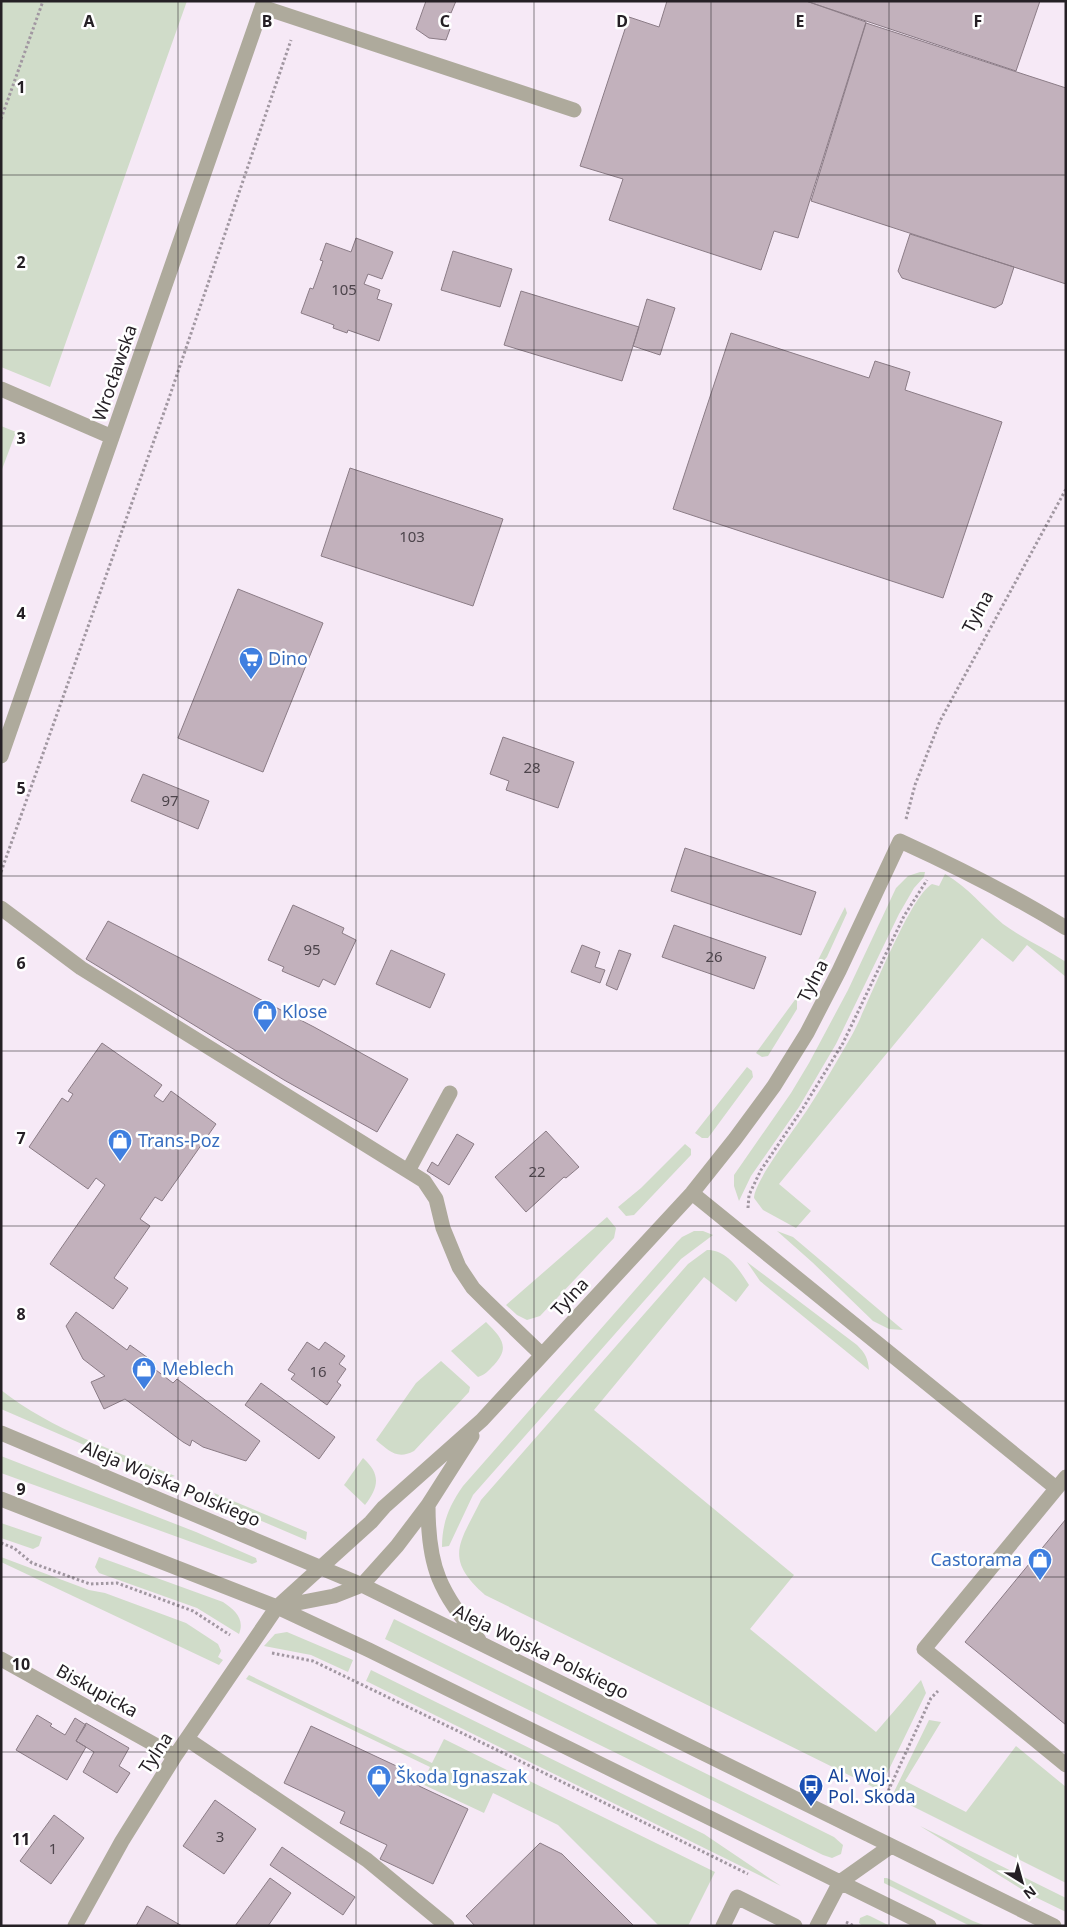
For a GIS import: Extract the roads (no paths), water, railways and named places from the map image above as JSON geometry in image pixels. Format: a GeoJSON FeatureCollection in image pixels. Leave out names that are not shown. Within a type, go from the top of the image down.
{"type":"FeatureCollection","features":[{"type":"Feature","properties":{"kind":"street"},"geometry":{"type":"LineString","coordinates":[[263,4],[298,19],[574,110]]}},
{"type":"Feature","properties":{"kind":"street","name":"Wrocławska"},"geometry":{"type":"LineString","coordinates":[[1,756],[263,4]]}},
{"type":"Feature","properties":{"kind":"street"},"geometry":{"type":"LineString","coordinates":[[1,389],[112,437]]}},
{"type":"Feature","properties":{"kind":"street","name":"Tylna"},"geometry":{"type":"LineString","coordinates":[[75,1926],[122,1841],[175,1756],[277,1607],[371,1522],[384,1507],[482,1420],[692,1193],[735,1140],[774,1086],[807,1032],[839,971],[900,841],[982,880],[1033,907],[1066,928]]}},
{"type":"Feature","properties":{"kind":"street"},"geometry":{"type":"LineString","coordinates":[[1,908],[81,968],[424,1181],[436,1200],[443,1228],[459,1267],[473,1288],[542,1355]]}},
{"type":"Feature","properties":{"kind":"street"},"geometry":{"type":"LineString","coordinates":[[408,1171],[450,1093]]}},
{"type":"Feature","properties":{"kind":"street"},"geometry":{"type":"LineString","coordinates":[[692,1193],[900,1361],[1061,1483],[924,1649],[1066,1764]]}},
{"type":"Feature","properties":{"kind":"street","name":"Tylna"},"geometry":{"type":"LineString","coordinates":[[277,1607],[334,1596],[362,1585],[397,1546],[428,1505],[482,1420]]}},
{"type":"Feature","properties":{"kind":"street","name":"Aleja Wojska Polskiego"},"geometry":{"type":"LineString","coordinates":[[1,1433],[362,1585],[1054,1926]]}},
{"type":"Feature","properties":{"kind":"street"},"geometry":{"type":"LineString","coordinates":[[1,1499],[277,1607],[369,1650],[929,1926]]}},
{"type":"Feature","properties":{"kind":"street"},"geometry":{"type":"LineString","coordinates":[[428,1505],[428,1529],[432,1558],[438,1580],[452,1605],[481,1643]]}},
{"type":"Feature","properties":{"kind":"street","name":"Biskupicka"},"geometry":{"type":"LineString","coordinates":[[1,1658],[175,1756]]}},
{"type":"Feature","properties":{"kind":"street"},"geometry":{"type":"LineString","coordinates":[[187,1739],[367,1860],[447,1926]]}},
{"type":"Feature","properties":{"kind":"street"},"geometry":{"type":"LineString","coordinates":[[817,1926],[840,1882],[891,1846]]}},
{"type":"Feature","properties":{"kind":"street"},"geometry":{"type":"LineString","coordinates":[[723,1926],[737,1897],[795,1926]]}},
{"type":"Feature","properties":{"kind":"place","name":"Dino"},"geometry":{"type":"Point","coordinates":[251,680]}},
{"type":"Feature","properties":{"kind":"place","name":"Klose"},"geometry":{"type":"Point","coordinates":[265,1033]}},
{"type":"Feature","properties":{"kind":"place","name":"Trans-Poz"},"geometry":{"type":"Point","coordinates":[120,1162]}},
{"type":"Feature","properties":{"kind":"place","name":"Meblech"},"geometry":{"type":"Point","coordinates":[144,1390]}},
{"type":"Feature","properties":{"kind":"place","name":"Castorama"},"geometry":{"type":"Point","coordinates":[1040,1581]}},
{"type":"Feature","properties":{"kind":"place","name":"Škoda Ignaszak"},"geometry":{"type":"Point","coordinates":[379,1798]}},
{"type":"Feature","properties":{"kind":"place","name":"Al. Woj. Pol. Skoda"},"geometry":{"type":"Point","coordinates":[811,1807]}}]}
